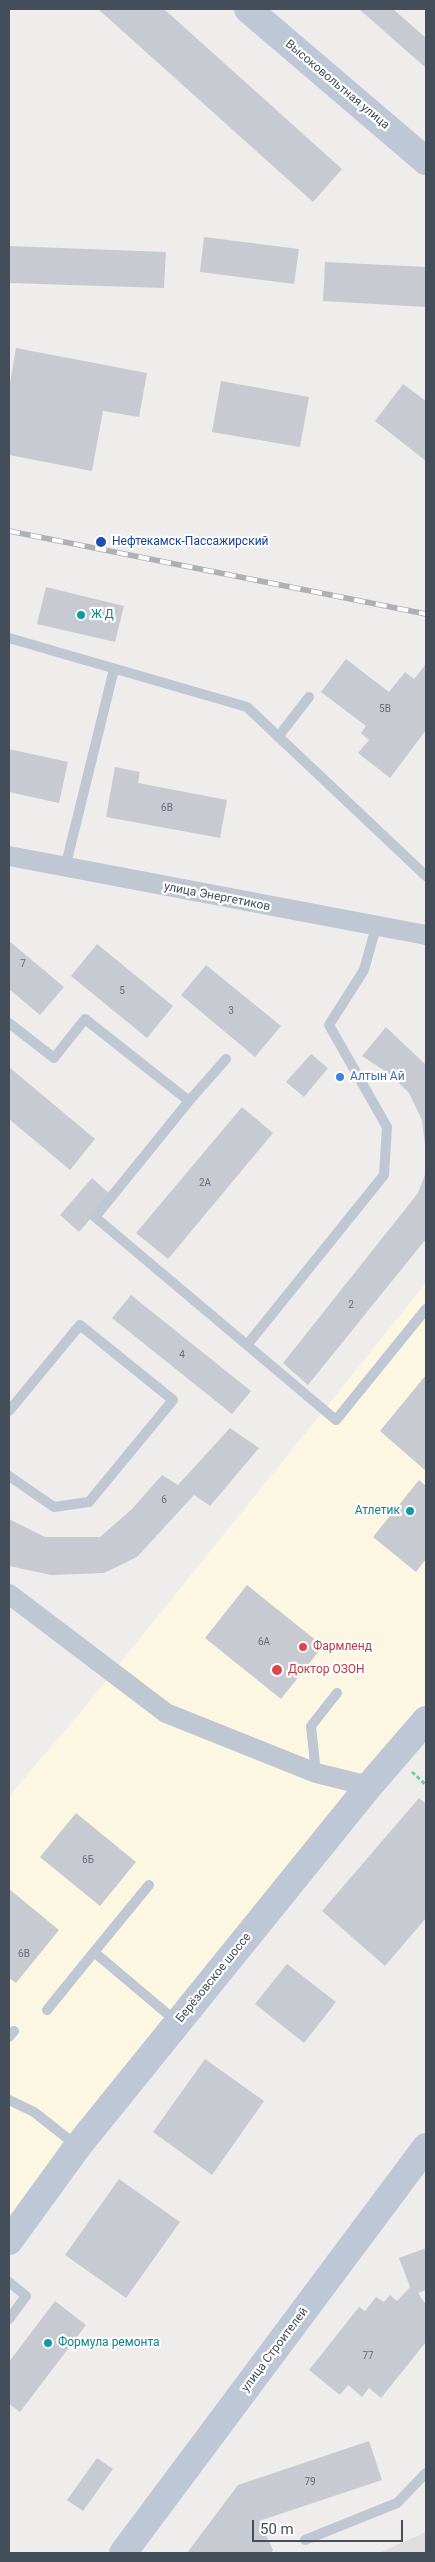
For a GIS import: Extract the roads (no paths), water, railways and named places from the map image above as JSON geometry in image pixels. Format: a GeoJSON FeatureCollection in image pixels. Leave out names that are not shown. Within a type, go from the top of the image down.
{"type":"FeatureCollection","features":[{"type":"Feature","properties":{"kind":"main road","name":"Высоковольтная улица"},"geometry":{"type":"LineString","coordinates":[[248,9],[426,161]]}},
{"type":"Feature","properties":{"kind":"main road","name":"Берёзовское шоссе"},"geometry":{"type":"LineString","coordinates":[[9,2241],[78,2146],[369,1786],[426,1720]]}},
{"type":"Feature","properties":{"kind":"main road","name":"улица Строителей"},"geometry":{"type":"LineString","coordinates":[[123,2553],[426,2147]]}},
{"type":"Feature","properties":{"kind":"street","name":"улица Энергетиков"},"geometry":{"type":"LineString","coordinates":[[9,856],[426,935]]}},
{"type":"Feature","properties":{"kind":"street"},"geometry":{"type":"LineString","coordinates":[[11,1601],[166,1713],[316,1773],[369,1786]]}},
{"type":"Feature","properties":{"kind":"lane"},"geometry":{"type":"LineString","coordinates":[[9,638],[247,708],[426,876]]}},
{"type":"Feature","properties":{"kind":"lane"},"geometry":{"type":"LineString","coordinates":[[65,868],[114,669]]}},
{"type":"Feature","properties":{"kind":"lane"},"geometry":{"type":"LineString","coordinates":[[278,737],[309,696]]}},
{"type":"Feature","properties":{"kind":"lane"},"geometry":{"type":"LineString","coordinates":[[247,1345],[384,1174],[387,1127],[329,1025],[364,970],[376,927]]}},
{"type":"Feature","properties":{"kind":"lane"},"geometry":{"type":"LineString","coordinates":[[9,1023],[54,1058],[85,1019],[189,1101]]}},
{"type":"Feature","properties":{"kind":"lane"},"geometry":{"type":"LineString","coordinates":[[226,1059],[189,1101],[95,1217],[336,1420],[426,1309]]}},
{"type":"Feature","properties":{"kind":"lane"},"geometry":{"type":"LineString","coordinates":[[9,1411],[80,1325],[174,1400],[89,1502],[54,1507],[9,1476]]}},
{"type":"Feature","properties":{"kind":"lane"},"geometry":{"type":"LineString","coordinates":[[316,1773],[311,1726],[337,1692]]}},
{"type":"Feature","properties":{"kind":"lane"},"geometry":{"type":"LineString","coordinates":[[47,2010],[149,1885]]}},
{"type":"Feature","properties":{"kind":"lane"},"geometry":{"type":"LineString","coordinates":[[94,1952],[178,2023]]}},
{"type":"Feature","properties":{"kind":"lane"},"geometry":{"type":"LineString","coordinates":[[9,2100],[34,2112],[78,2146]]}},
{"type":"Feature","properties":{"kind":"lane"},"geometry":{"type":"LineString","coordinates":[[9,2282],[26,2296],[9,2319]]}},
{"type":"Feature","properties":{"kind":"lane"},"geometry":{"type":"LineString","coordinates":[[304,2540],[397,2503],[426,2473]]}},
{"type":"Feature","properties":{"kind":"railway"},"geometry":{"type":"LineString","coordinates":[[9,531],[426,614]]}},
{"type":"Feature","properties":{"kind":"place","name":"Нефтекамск-Пассажирский"},"geometry":{"type":"Point","coordinates":[101,542]}},
{"type":"Feature","properties":{"kind":"place","name":"Ж Д"},"geometry":{"type":"Point","coordinates":[81,615]}},
{"type":"Feature","properties":{"kind":"place","name":"Алтын Ай"},"geometry":{"type":"Point","coordinates":[340,1077]}},
{"type":"Feature","properties":{"kind":"place","name":"Атлетик"},"geometry":{"type":"Point","coordinates":[410,1511]}},
{"type":"Feature","properties":{"kind":"place","name":"Фармленд"},"geometry":{"type":"Point","coordinates":[303,1647]}},
{"type":"Feature","properties":{"kind":"place","name":"Доктор ОЗОН"},"geometry":{"type":"Point","coordinates":[277,1670]}},
{"type":"Feature","properties":{"kind":"place","name":"Формула ремонта"},"geometry":{"type":"Point","coordinates":[48,2343]}}]}
